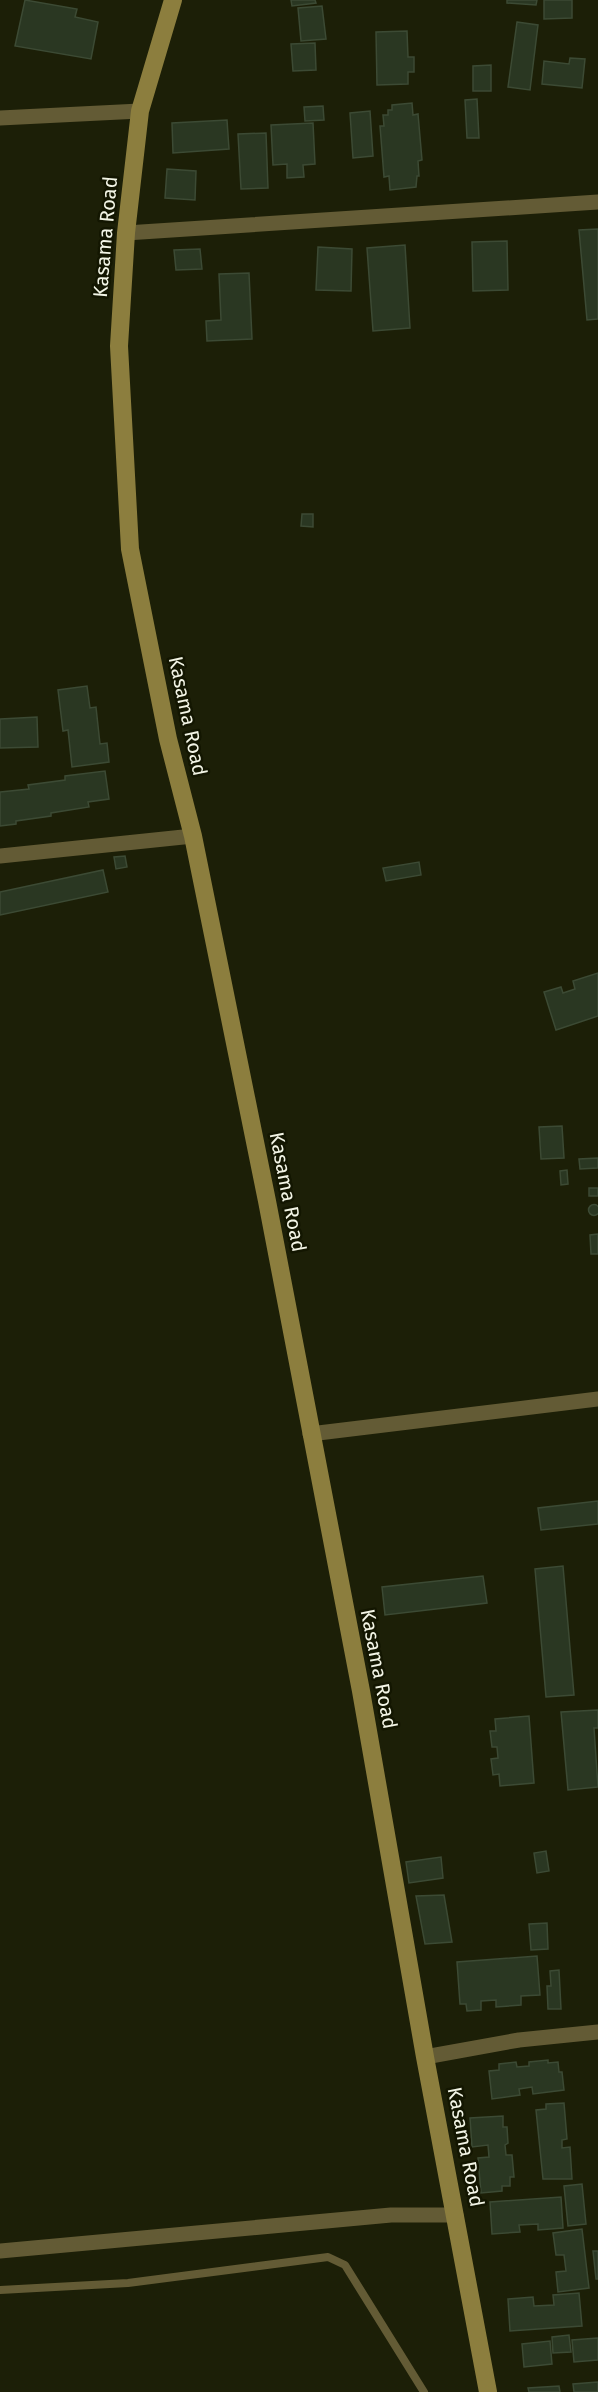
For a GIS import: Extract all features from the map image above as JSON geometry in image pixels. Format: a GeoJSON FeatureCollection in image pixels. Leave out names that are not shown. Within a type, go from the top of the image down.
{"type":"FeatureCollection","features":[{"type":"Feature","properties":{"kind":"street","name":"Kasama Road"},"geometry":{"type":"LineString","coordinates":[[173,0],[140,111],[126,233],[119,346],[130,549],[168,740],[193,836],[267,1201],[361,1691],[425,2057],[488,2392]]}},
{"type":"Feature","properties":{"kind":"street"},"geometry":{"type":"LineString","coordinates":[[0,118],[140,111]]}},
{"type":"Feature","properties":{"kind":"street"},"geometry":{"type":"LineString","coordinates":[[126,233],[598,202]]}},
{"type":"Feature","properties":{"kind":"street"},"geometry":{"type":"LineString","coordinates":[[0,856],[193,836]]}},
{"type":"Feature","properties":{"kind":"street"},"geometry":{"type":"LineString","coordinates":[[310,1434],[598,1399]]}},
{"type":"Feature","properties":{"kind":"street"},"geometry":{"type":"LineString","coordinates":[[425,2057],[519,2040],[598,2032]]}},
{"type":"Feature","properties":{"kind":"street"},"geometry":{"type":"LineString","coordinates":[[0,2251],[391,2215],[456,2215]]}},
{"type":"Feature","properties":{"kind":"lane"},"geometry":{"type":"LineString","coordinates":[[0,2290],[128,2283],[328,2257],[345,2265],[424,2392]]}},
{"type":"Feature","properties":{"kind":"building"},"geometry":{"type":"Polygon","coordinates":[[[25,0],[77,9],[75,17],[98,22],[91,59],[15,46],[25,0]]]}},
{"type":"Feature","properties":{"kind":"building"},"geometry":{"type":"Polygon","coordinates":[[[291,0],[315,0],[316,3],[292,6],[291,0]]]}},
{"type":"Feature","properties":{"kind":"building"},"geometry":{"type":"Polygon","coordinates":[[[507,0],[537,0],[536,5],[507,3],[507,0]]]}},
{"type":"Feature","properties":{"kind":"building"},"geometry":{"type":"Polygon","coordinates":[[[544,0],[572,0],[572,18],[544,19],[544,0]]]}},
{"type":"Feature","properties":{"kind":"building"},"geometry":{"type":"Polygon","coordinates":[[[322,6],[326,39],[301,41],[298,8],[322,6]]]}},
{"type":"Feature","properties":{"kind":"building"},"geometry":{"type":"Polygon","coordinates":[[[517,22],[538,25],[530,90],[508,87],[517,22]]]}},
{"type":"Feature","properties":{"kind":"building"},"geometry":{"type":"Polygon","coordinates":[[[407,31],[408,57],[414,57],[414,72],[408,72],[408,84],[377,85],[376,32],[407,31]]]}},
{"type":"Feature","properties":{"kind":"building"},"geometry":{"type":"Polygon","coordinates":[[[315,43],[316,70],[293,71],[291,44],[315,43]]]}},
{"type":"Feature","properties":{"kind":"building"},"geometry":{"type":"Polygon","coordinates":[[[570,58],[585,59],[582,88],[542,84],[544,61],[569,64],[570,58]]]}},
{"type":"Feature","properties":{"kind":"building"},"geometry":{"type":"Polygon","coordinates":[[[491,65],[491,91],[473,91],[473,66],[491,65]]]}},
{"type":"Feature","properties":{"kind":"building"},"geometry":{"type":"Polygon","coordinates":[[[477,99],[479,138],[467,138],[465,100],[477,99]]]}},
{"type":"Feature","properties":{"kind":"building"},"geometry":{"type":"Polygon","coordinates":[[[412,103],[413,115],[418,114],[422,160],[418,161],[419,176],[417,176],[416,187],[390,190],[389,176],[384,177],[380,126],[384,126],[383,115],[388,115],[388,110],[392,110],[392,105],[412,103]]]}},
{"type":"Feature","properties":{"kind":"building"},"geometry":{"type":"Polygon","coordinates":[[[323,106],[324,120],[305,121],[304,107],[323,106]]]}},
{"type":"Feature","properties":{"kind":"building"},"geometry":{"type":"Polygon","coordinates":[[[370,111],[373,156],[353,158],[350,113],[370,111]]]}},
{"type":"Feature","properties":{"kind":"building"},"geometry":{"type":"Polygon","coordinates":[[[227,120],[229,149],[173,153],[172,123],[227,120]]]}},
{"type":"Feature","properties":{"kind":"building"},"geometry":{"type":"Polygon","coordinates":[[[313,123],[315,164],[303,165],[304,177],[287,178],[287,164],[273,165],[271,125],[313,123]]]}},
{"type":"Feature","properties":{"kind":"building"},"geometry":{"type":"Polygon","coordinates":[[[266,133],[268,188],[241,189],[238,134],[266,133]]]}},
{"type":"Feature","properties":{"kind":"building"},"geometry":{"type":"Polygon","coordinates":[[[167,169],[196,171],[195,200],[165,198],[167,169]]]}},
{"type":"Feature","properties":{"kind":"building"},"geometry":{"type":"Polygon","coordinates":[[[598,229],[598,319],[587,320],[579,230],[598,229]]]}},
{"type":"Feature","properties":{"kind":"building"},"geometry":{"type":"Polygon","coordinates":[[[507,241],[508,290],[473,291],[472,242],[507,241]]]}},
{"type":"Feature","properties":{"kind":"building"},"geometry":{"type":"Polygon","coordinates":[[[405,245],[410,328],[373,331],[367,248],[405,245]]]}},
{"type":"Feature","properties":{"kind":"building"},"geometry":{"type":"Polygon","coordinates":[[[318,247],[352,249],[351,291],[316,290],[318,247]]]}},
{"type":"Feature","properties":{"kind":"building"},"geometry":{"type":"Polygon","coordinates":[[[200,249],[202,269],[176,270],[174,250],[200,249]]]}},
{"type":"Feature","properties":{"kind":"building"},"geometry":{"type":"Polygon","coordinates":[[[249,273],[252,339],[207,341],[206,321],[221,320],[219,274],[249,273]]]}},
{"type":"Feature","properties":{"kind":"building"},"geometry":{"type":"Polygon","coordinates":[[[302,514],[313,514],[313,527],[301,526],[302,514]]]}},
{"type":"Feature","properties":{"kind":"building"},"geometry":{"type":"Polygon","coordinates":[[[87,686],[90,708],[96,707],[100,744],[107,743],[109,762],[72,767],[68,730],[63,731],[58,690],[87,686]]]}},
{"type":"Feature","properties":{"kind":"building"},"geometry":{"type":"Polygon","coordinates":[[[37,717],[38,747],[0,748],[0,719],[37,717]]]}},
{"type":"Feature","properties":{"kind":"building"},"geometry":{"type":"Polygon","coordinates":[[[105,771],[109,799],[88,802],[89,807],[51,813],[51,816],[16,821],[16,824],[0,826],[0,792],[29,789],[28,785],[65,780],[65,776],[105,771]]]}},
{"type":"Feature","properties":{"kind":"building"},"geometry":{"type":"Polygon","coordinates":[[[125,856],[127,867],[116,869],[114,857],[125,856]]]}},
{"type":"Feature","properties":{"kind":"building"},"geometry":{"type":"Polygon","coordinates":[[[419,862],[421,875],[386,881],[383,868],[419,862]]]}},
{"type":"Feature","properties":{"kind":"building"},"geometry":{"type":"Polygon","coordinates":[[[103,870],[108,892],[0,915],[0,892],[103,870]]]}},
{"type":"Feature","properties":{"kind":"building"},"geometry":{"type":"Polygon","coordinates":[[[598,973],[598,1016],[556,1030],[544,992],[561,987],[563,993],[575,989],[573,981],[598,973]]]}},
{"type":"Feature","properties":{"kind":"building"},"geometry":{"type":"Polygon","coordinates":[[[562,1126],[564,1158],[541,1159],[539,1127],[562,1126]]]}},
{"type":"Feature","properties":{"kind":"building"},"geometry":{"type":"Polygon","coordinates":[[[598,1158],[598,1168],[580,1169],[579,1159],[598,1158]]]}},
{"type":"Feature","properties":{"kind":"building"},"geometry":{"type":"Polygon","coordinates":[[[567,1170],[568,1184],[561,1185],[560,1171],[567,1170]]]}},
{"type":"Feature","properties":{"kind":"building"},"geometry":{"type":"Polygon","coordinates":[[[589,1188],[598,1188],[598,1196],[589,1196],[589,1188]]]}},
{"type":"Feature","properties":{"kind":"building"},"geometry":{"type":"Polygon","coordinates":[[[594,1205],[598,1206],[598,1214],[594,1215],[590,1214],[589,1210],[590,1206],[594,1205]]]}},
{"type":"Feature","properties":{"kind":"building"},"geometry":{"type":"Polygon","coordinates":[[[598,1234],[598,1254],[591,1254],[590,1235],[598,1234]]]}},
{"type":"Feature","properties":{"kind":"building"},"geometry":{"type":"Polygon","coordinates":[[[598,1501],[598,1524],[541,1530],[538,1508],[598,1501]]]}},
{"type":"Feature","properties":{"kind":"building"},"geometry":{"type":"Polygon","coordinates":[[[563,1566],[574,1695],[546,1697],[535,1569],[563,1566]]]}},
{"type":"Feature","properties":{"kind":"building"},"geometry":{"type":"Polygon","coordinates":[[[483,1576],[487,1603],[385,1615],[382,1587],[483,1576]]]}},
{"type":"Feature","properties":{"kind":"building"},"geometry":{"type":"Polygon","coordinates":[[[598,1710],[598,1728],[594,1728],[598,1787],[568,1790],[561,1712],[598,1710]]]}},
{"type":"Feature","properties":{"kind":"building"},"geometry":{"type":"Polygon","coordinates":[[[529,1716],[534,1783],[500,1786],[499,1774],[493,1775],[491,1759],[498,1758],[497,1747],[492,1747],[490,1731],[496,1731],[495,1719],[529,1716]]]}},
{"type":"Feature","properties":{"kind":"building"},"geometry":{"type":"Polygon","coordinates":[[[546,1851],[549,1871],[537,1873],[534,1853],[546,1851]]]}},
{"type":"Feature","properties":{"kind":"building"},"geometry":{"type":"Polygon","coordinates":[[[441,1857],[443,1878],[409,1883],[406,1862],[441,1857]]]}},
{"type":"Feature","properties":{"kind":"building"},"geometry":{"type":"Polygon","coordinates":[[[444,1895],[452,1942],[425,1944],[416,1896],[444,1895]]]}},
{"type":"Feature","properties":{"kind":"building"},"geometry":{"type":"Polygon","coordinates":[[[547,1923],[548,1949],[531,1950],[529,1924],[547,1923]]]}},
{"type":"Feature","properties":{"kind":"building"},"geometry":{"type":"Polygon","coordinates":[[[537,1956],[540,1995],[521,1996],[521,2005],[496,2007],[496,2000],[481,2001],[481,2010],[467,2011],[466,2004],[460,2004],[457,1962],[537,1956]]]}},
{"type":"Feature","properties":{"kind":"building"},"geometry":{"type":"Polygon","coordinates":[[[559,1970],[561,2009],[548,2009],[547,1986],[551,1986],[550,1971],[559,1970]]]}},
{"type":"Feature","properties":{"kind":"building"},"geometry":{"type":"Polygon","coordinates":[[[548,2060],[548,2063],[558,2062],[559,2072],[562,2072],[564,2090],[533,2094],[532,2087],[519,2089],[520,2095],[492,2099],[489,2071],[499,2070],[499,2064],[516,2062],[517,2067],[529,2066],[529,2062],[548,2060]]]}},
{"type":"Feature","properties":{"kind":"building"},"geometry":{"type":"Polygon","coordinates":[[[564,2103],[567,2139],[562,2140],[562,2148],[570,2147],[572,2179],[543,2179],[536,2110],[546,2109],[546,2104],[564,2103]]]}},
{"type":"Feature","properties":{"kind":"building"},"geometry":{"type":"Polygon","coordinates":[[[503,2116],[503,2127],[507,2127],[506,2155],[512,2155],[514,2177],[510,2177],[510,2186],[502,2186],[502,2191],[481,2193],[478,2158],[489,2157],[488,2145],[472,2147],[470,2118],[503,2116]]]}},
{"type":"Feature","properties":{"kind":"building"},"geometry":{"type":"Polygon","coordinates":[[[582,2184],[586,2224],[568,2226],[564,2186],[582,2184]]]}},
{"type":"Feature","properties":{"kind":"building"},"geometry":{"type":"Polygon","coordinates":[[[561,2197],[563,2228],[538,2230],[538,2224],[519,2225],[520,2232],[492,2234],[490,2202],[561,2197]]]}},
{"type":"Feature","properties":{"kind":"building"},"geometry":{"type":"Polygon","coordinates":[[[582,2229],[589,2288],[558,2292],[556,2272],[566,2271],[564,2255],[556,2255],[553,2233],[582,2229]]]}},
{"type":"Feature","properties":{"kind":"building"},"geometry":{"type":"Polygon","coordinates":[[[593,2251],[598,2251],[598,2279],[596,2279],[593,2251]]]}},
{"type":"Feature","properties":{"kind":"building"},"geometry":{"type":"Polygon","coordinates":[[[579,2293],[582,2326],[510,2331],[508,2299],[533,2297],[534,2306],[554,2305],[553,2295],[579,2293]]]}},
{"type":"Feature","properties":{"kind":"building"},"geometry":{"type":"Polygon","coordinates":[[[569,2335],[571,2352],[553,2353],[552,2337],[569,2335]]]}},
{"type":"Feature","properties":{"kind":"building"},"geometry":{"type":"Polygon","coordinates":[[[598,2338],[598,2360],[574,2362],[572,2340],[598,2338]]]}},
{"type":"Feature","properties":{"kind":"building"},"geometry":{"type":"Polygon","coordinates":[[[550,2341],[552,2364],[524,2367],[522,2344],[550,2341]]]}},
{"type":"Feature","properties":{"kind":"building"},"geometry":{"type":"Polygon","coordinates":[[[598,2382],[598,2392],[574,2392],[573,2384],[598,2382]]]}},
{"type":"Feature","properties":{"kind":"building"},"geometry":{"type":"Polygon","coordinates":[[[559,2386],[560,2392],[529,2392],[528,2388],[559,2386]]]}}]}
